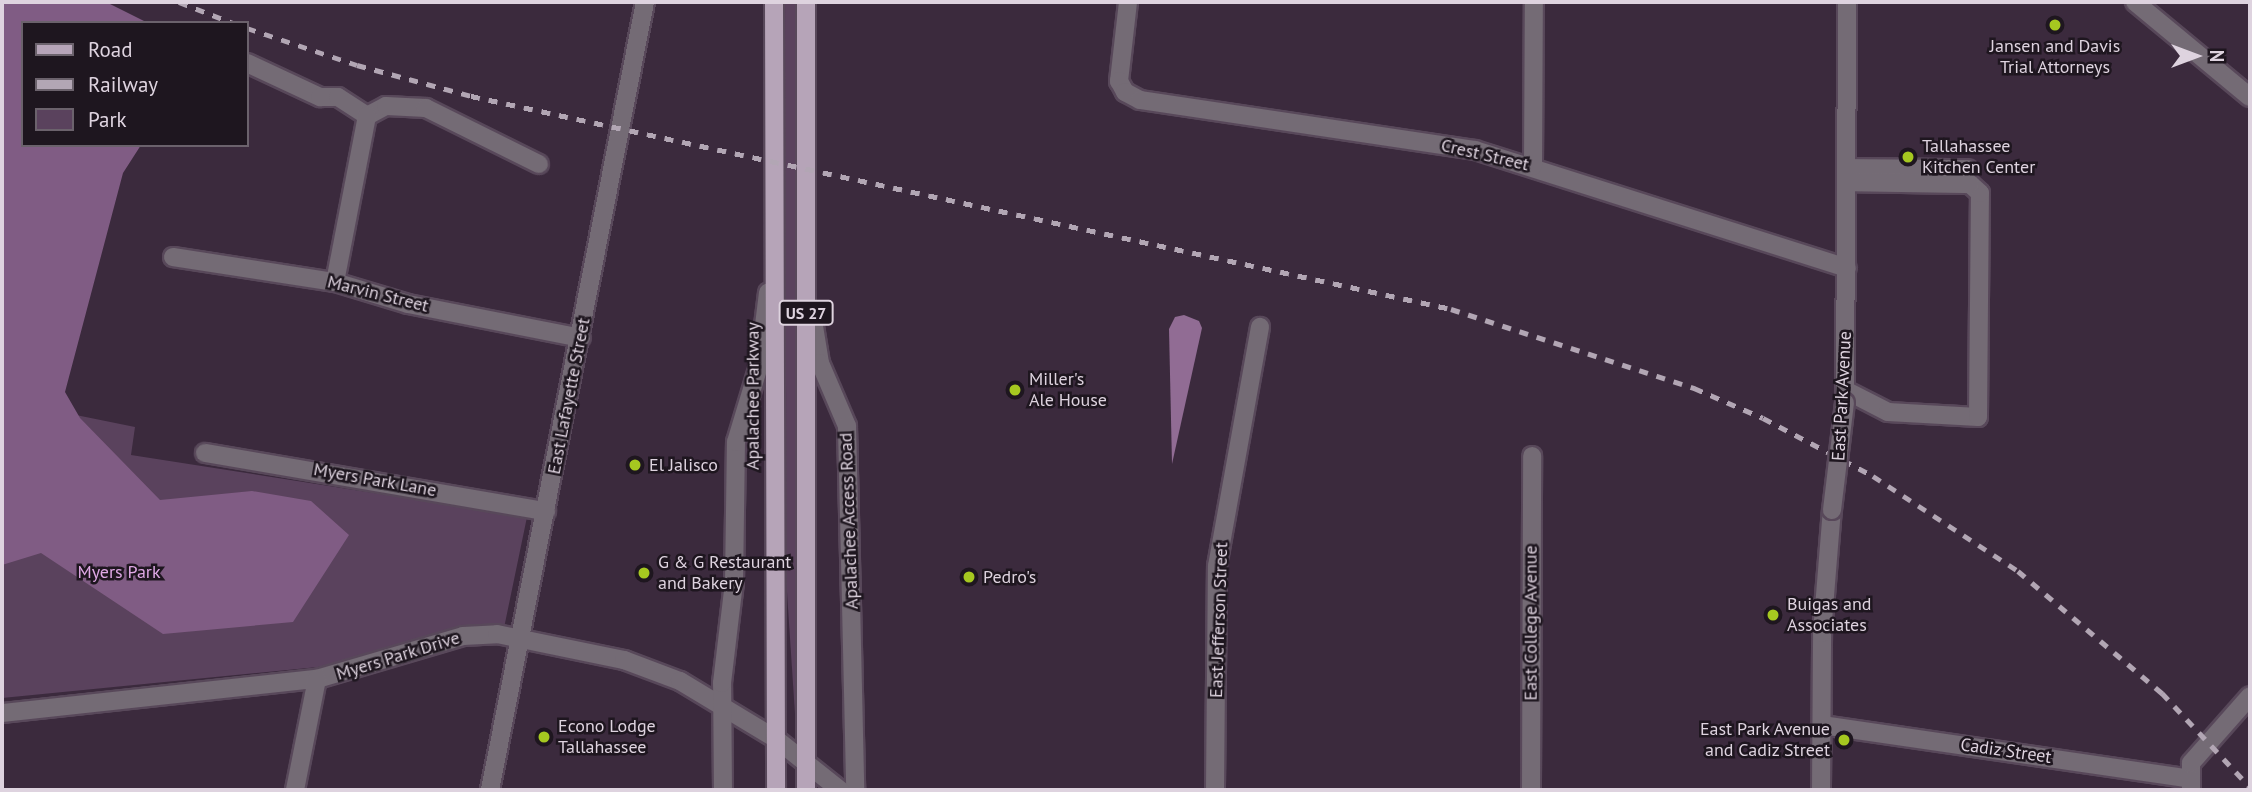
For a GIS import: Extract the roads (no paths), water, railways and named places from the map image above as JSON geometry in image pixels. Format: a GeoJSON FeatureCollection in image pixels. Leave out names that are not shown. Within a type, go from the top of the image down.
{"type":"FeatureCollection","features":[{"type":"Feature","properties":{"kind":"main road"},"geometry":{"type":"LineString","coordinates":[[765,2],[774,98]]}},
{"type":"Feature","properties":{"kind":"main road","name":"Apalachee Parkway"},"geometry":{"type":"LineString","coordinates":[[774,2],[776,790]]}},
{"type":"Feature","properties":{"kind":"main road","name":"US 27"},"geometry":{"type":"LineString","coordinates":[[806,2],[806,790]]}},
{"type":"Feature","properties":{"kind":"street","name":"East Lafayette Street"},"geometry":{"type":"LineString","coordinates":[[490,790],[645,2]]}},
{"type":"Feature","properties":{"kind":"street","name":"Crest Street"},"geometry":{"type":"LineString","coordinates":[[1128,2],[1119,81],[1125,92],[1140,100],[1226,115],[1367,131],[1475,150],[1533,166],[1847,268]]}},
{"type":"Feature","properties":{"kind":"street"},"geometry":{"type":"LineString","coordinates":[[1533,166],[1534,2]]}},
{"type":"Feature","properties":{"kind":"street","name":"East Park Avenue"},"geometry":{"type":"LineString","coordinates":[[1821,790],[1823,599],[1845,397],[1847,2]]}},
{"type":"Feature","properties":{"kind":"street"},"geometry":{"type":"LineString","coordinates":[[2135,2],[2250,97]]}},
{"type":"Feature","properties":{"kind":"street"},"geometry":{"type":"LineString","coordinates":[[248,63],[320,97],[338,97],[367,116]]}},
{"type":"Feature","properties":{"kind":"street"},"geometry":{"type":"LineString","coordinates":[[367,116],[386,106],[426,108],[539,164]]}},
{"type":"Feature","properties":{"kind":"street"},"geometry":{"type":"LineString","coordinates":[[335,282],[367,116]]}},
{"type":"Feature","properties":{"kind":"street"},"geometry":{"type":"LineString","coordinates":[[1847,175],[1968,169]]}},
{"type":"Feature","properties":{"kind":"street"},"geometry":{"type":"LineString","coordinates":[[1845,397],[1888,412],[1978,417],[1980,193],[1970,184],[1847,175]]}},
{"type":"Feature","properties":{"kind":"street","name":"Apalachee Access Road"},"geometry":{"type":"LineString","coordinates":[[806,218],[815,340],[826,379],[847,426],[855,790]]}},
{"type":"Feature","properties":{"kind":"street"},"geometry":{"type":"LineString","coordinates":[[723,790],[722,704],[734,575],[736,442],[761,356],[774,219]]}},
{"type":"Feature","properties":{"kind":"street","name":"Marvin Street"},"geometry":{"type":"LineString","coordinates":[[173,257],[335,282],[408,304],[581,338]]}},
{"type":"Feature","properties":{"kind":"street","name":"East Jefferson Street"},"geometry":{"type":"LineString","coordinates":[[1215,790],[1217,566],[1260,327]]}},
{"type":"Feature","properties":{"kind":"street","name":"Myers Park Lane"},"geometry":{"type":"LineString","coordinates":[[205,453],[546,511]]}},
{"type":"Feature","properties":{"kind":"street","name":"East College Avenue"},"geometry":{"type":"LineString","coordinates":[[1531,790],[1532,456]]}},
{"type":"Feature","properties":{"kind":"street","name":"Myers Park Drive"},"geometry":{"type":"LineString","coordinates":[[2,713],[317,679],[479,633],[520,638],[646,667],[722,704],[776,739],[839,790]]}},
{"type":"Feature","properties":{"kind":"street"},"geometry":{"type":"LineString","coordinates":[[295,790],[317,679]]}},
{"type":"Feature","properties":{"kind":"street"},"geometry":{"type":"LineString","coordinates":[[2191,785],[2191,763],[2250,696]]}},
{"type":"Feature","properties":{"kind":"street","name":"Cadiz Street"},"geometry":{"type":"LineString","coordinates":[[1822,725],[2191,785]]}},
{"type":"Feature","properties":{"kind":"railway"},"geometry":{"type":"LineString","coordinates":[[179,2],[228,21]]}},
{"type":"Feature","properties":{"kind":"railway"},"geometry":{"type":"LineString","coordinates":[[248,28],[357,65],[471,96],[1451,309],[1694,388],[1763,418],[1873,476],[2018,571],[2162,693],[2250,787]]}},
{"type":"Feature","properties":{"kind":"place","name":"Jansen and Davis Trial Attorneys"},"geometry":{"type":"Point","coordinates":[2055,25]}},
{"type":"Feature","properties":{"kind":"place","name":"Tallahassee Kitchen Center"},"geometry":{"type":"Point","coordinates":[1908,157]}},
{"type":"Feature","properties":{"kind":"place","name":"Miller's Ale House"},"geometry":{"type":"Point","coordinates":[1015,390]}},
{"type":"Feature","properties":{"kind":"place","name":"El Jalisco"},"geometry":{"type":"Point","coordinates":[635,465]}},
{"type":"Feature","properties":{"kind":"place","name":"G & G Restaurant and Bakery"},"geometry":{"type":"Point","coordinates":[644,573]}},
{"type":"Feature","properties":{"kind":"place","name":"Pedro's"},"geometry":{"type":"Point","coordinates":[969,577]}},
{"type":"Feature","properties":{"kind":"place","name":"Buigas and Associates"},"geometry":{"type":"Point","coordinates":[1773,615]}},
{"type":"Feature","properties":{"kind":"place","name":"Econo Lodge Tallahassee"},"geometry":{"type":"Point","coordinates":[544,737]}},
{"type":"Feature","properties":{"kind":"place","name":"East Park Avenue and Cadiz Street"},"geometry":{"type":"Point","coordinates":[1844,740]}},
{"type":"Feature","properties":{"kind":"park label","name":"Myers Park"},"geometry":{"type":"Point","coordinates":[119,572]}}]}
